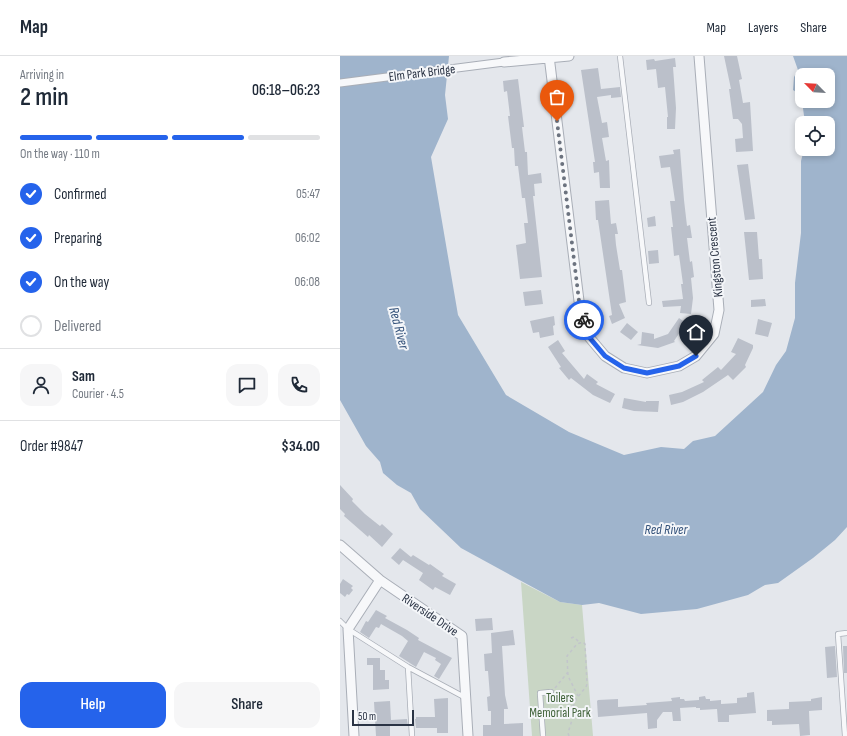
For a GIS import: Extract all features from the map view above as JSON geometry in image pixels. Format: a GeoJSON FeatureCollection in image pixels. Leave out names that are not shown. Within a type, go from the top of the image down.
{"type":"FeatureCollection","features":[{"type":"Feature","properties":{"kind":"street"},"geometry":{"type":"LineString","coordinates":[[504,62],[569,56]]}},
{"type":"Feature","properties":{"kind":"street","name":"Kingston Crescent"},"geometry":{"type":"LineString","coordinates":[[549,57],[580,309],[589,337],[605,356],[624,368],[647,373],[679,366],[696,356],[714,334],[719,310],[699,56]]}},
{"type":"Feature","properties":{"kind":"street","name":"Elm Park Bridge"},"geometry":{"type":"LineString","coordinates":[[340,83],[504,62]]}},
{"type":"Feature","properties":{"kind":"street","name":"Riverside Drive"},"geometry":{"type":"LineString","coordinates":[[340,545],[380,580],[462,636],[468,736]]}},
{"type":"Feature","properties":{"kind":"street"},"geometry":{"type":"LineString","coordinates":[[354,736],[348,628],[380,580]]}},
{"type":"Feature","properties":{"kind":"lane"},"geometry":{"type":"LineString","coordinates":[[620,56],[648,303]]}},
{"type":"Feature","properties":{"kind":"lane"},"geometry":{"type":"LineString","coordinates":[[340,621],[348,628],[408,667],[466,698]]}},
{"type":"Feature","properties":{"kind":"lane"},"geometry":{"type":"LineString","coordinates":[[845,736],[838,634],[847,633]]}},
{"type":"Feature","properties":{"kind":"lane"},"geometry":{"type":"LineString","coordinates":[[408,667],[412,736]]}},
{"type":"Feature","properties":{"kind":"lane"},"geometry":{"type":"LineString","coordinates":[[543,736],[540,693],[551,692]]}},
{"type":"Feature","properties":{"kind":"path"},"geometry":{"type":"LineString","coordinates":[[569,736],[568,733],[572,720],[573,707],[578,696],[587,684],[585,644],[583,642],[580,643],[574,637],[571,638]]}},
{"type":"Feature","properties":{"kind":"path"},"geometry":{"type":"LineString","coordinates":[[578,696],[568,676],[567,656],[577,644],[580,643]]}},
{"type":"Feature","properties":{"kind":"path"},"geometry":{"type":"LineString","coordinates":[[568,672],[551,692],[573,707]]}},
{"type":"Feature","properties":{"kind":"green space","name":"Toilers Memorial Park"},"geometry":{"type":"Polygon","coordinates":[[[521,582],[560,602],[582,605],[593,736],[532,736],[521,582]]]}},
{"type":"Feature","properties":{"kind":"water","name":"Red River"},"geometry":{"type":"Polygon","coordinates":[[[340,56],[449,56],[445,95],[448,119],[431,157],[458,315],[506,395],[569,432],[624,455],[661,447],[684,449],[693,441],[715,436],[763,392],[776,365],[786,351],[795,318],[795,283],[801,233],[802,156],[835,156],[835,116],[804,116],[803,108],[835,108],[835,68],[797,68],[793,56],[847,56],[847,527],[835,540],[813,558],[778,583],[765,585],[748,595],[697,609],[641,614],[599,603],[582,605],[560,602],[461,548],[420,509],[411,493],[397,485],[383,473],[380,462],[366,446],[340,400],[340,56]]]}},
{"type":"Feature","properties":{"kind":"water","name":"Red River"},"geometry":{"type":"Polygon","coordinates":[[[795,75],[795,91],[793,90],[795,75]]]}},
{"type":"Feature","properties":{"kind":"building"},"geometry":{"type":"Polygon","coordinates":[[[724,56],[737,56],[742,79],[739,80],[743,103],[750,102],[753,151],[736,152],[735,139],[743,138],[742,124],[738,119],[733,119],[729,89],[731,89],[724,56]]]}},
{"type":"Feature","properties":{"kind":"building"},"geometry":{"type":"Polygon","coordinates":[[[675,58],[676,67],[673,67],[676,108],[675,129],[667,129],[668,117],[665,87],[658,88],[656,69],[647,70],[646,60],[654,59],[655,61],[675,58]]]}},
{"type":"Feature","properties":{"kind":"building"},"geometry":{"type":"Polygon","coordinates":[[[598,68],[601,89],[620,87],[621,97],[611,98],[611,95],[597,97],[602,123],[607,122],[609,137],[602,138],[606,161],[609,160],[610,188],[600,188],[599,172],[594,173],[593,162],[595,162],[581,70],[598,68]]]}},
{"type":"Feature","properties":{"kind":"building"},"geometry":{"type":"Polygon","coordinates":[[[518,79],[524,127],[522,127],[525,152],[527,152],[528,175],[541,173],[542,183],[534,184],[535,196],[533,196],[542,277],[520,279],[516,245],[526,243],[524,223],[528,223],[525,198],[522,198],[518,166],[515,166],[514,148],[512,148],[508,116],[510,116],[507,91],[504,92],[503,81],[518,79]]]}},
{"type":"Feature","properties":{"kind":"building"},"geometry":{"type":"Polygon","coordinates":[[[680,149],[687,226],[690,225],[692,238],[687,238],[690,262],[692,261],[694,277],[691,278],[693,298],[691,314],[680,313],[681,306],[663,307],[662,301],[683,299],[681,284],[683,284],[679,255],[674,256],[671,227],[673,227],[670,201],[675,201],[670,167],[661,168],[659,156],[674,154],[673,150],[680,149]]]}},
{"type":"Feature","properties":{"kind":"building"},"geometry":{"type":"Polygon","coordinates":[[[748,164],[755,219],[745,220],[737,165],[748,164]]]}},
{"type":"Feature","properties":{"kind":"building"},"geometry":{"type":"Polygon","coordinates":[[[609,200],[611,224],[616,223],[618,234],[615,234],[616,245],[620,270],[622,270],[626,302],[619,304],[625,318],[612,324],[609,316],[612,315],[598,220],[596,220],[595,201],[609,200]]]}},
{"type":"Feature","properties":{"kind":"building"},"geometry":{"type":"Polygon","coordinates":[[[655,216],[656,226],[648,227],[647,218],[655,216]]]}},
{"type":"Feature","properties":{"kind":"building"},"geometry":{"type":"Polygon","coordinates":[[[744,232],[757,232],[759,259],[762,259],[763,279],[749,280],[744,232]]]}},
{"type":"Feature","properties":{"kind":"building"},"geometry":{"type":"Polygon","coordinates":[[[658,250],[659,263],[649,264],[648,251],[658,250]]]}},
{"type":"Feature","properties":{"kind":"building"},"geometry":{"type":"Polygon","coordinates":[[[541,290],[543,304],[525,306],[523,292],[541,290]]]}},
{"type":"Feature","properties":{"kind":"building"},"geometry":{"type":"Polygon","coordinates":[[[765,299],[766,306],[751,307],[751,300],[765,299]]]}},
{"type":"Feature","properties":{"kind":"building"},"geometry":{"type":"Polygon","coordinates":[[[554,316],[554,335],[540,338],[539,332],[533,333],[530,321],[554,316]]]}},
{"type":"Feature","properties":{"kind":"building"},"geometry":{"type":"Polygon","coordinates":[[[679,318],[686,323],[674,341],[675,342],[658,348],[637,345],[641,344],[642,332],[654,334],[654,339],[668,334],[679,318]]]}},
{"type":"Feature","properties":{"kind":"building"},"geometry":{"type":"Polygon","coordinates":[[[758,319],[772,323],[768,337],[755,334],[758,319]]]}},
{"type":"Feature","properties":{"kind":"building"},"geometry":{"type":"Polygon","coordinates":[[[627,323],[638,332],[631,340],[620,332],[627,323]]]}},
{"type":"Feature","properties":{"kind":"building"},"geometry":{"type":"Polygon","coordinates":[[[738,338],[753,345],[753,348],[745,365],[746,367],[733,380],[728,375],[703,392],[683,402],[671,405],[669,395],[682,392],[704,382],[702,380],[718,367],[721,370],[736,354],[731,352],[738,338]]]}},
{"type":"Feature","properties":{"kind":"building"},"geometry":{"type":"Polygon","coordinates":[[[558,340],[565,351],[562,353],[584,379],[587,374],[598,382],[596,384],[615,394],[610,403],[593,395],[571,378],[569,380],[559,368],[561,367],[548,347],[558,340]]]}},
{"type":"Feature","properties":{"kind":"building"},"geometry":{"type":"Polygon","coordinates":[[[624,398],[646,402],[659,401],[658,412],[634,411],[622,408],[624,398]]]}},
{"type":"Feature","properties":{"kind":"building"},"geometry":{"type":"Polygon","coordinates":[[[340,485],[353,499],[352,501],[365,514],[380,526],[382,524],[393,534],[382,547],[344,516],[345,514],[340,509],[340,485]]]}},
{"type":"Feature","properties":{"kind":"building"},"geometry":{"type":"Polygon","coordinates":[[[400,548],[411,557],[413,555],[429,565],[430,564],[444,574],[442,576],[456,584],[450,595],[435,587],[433,590],[419,580],[423,573],[403,560],[399,565],[391,558],[400,548]]]}},
{"type":"Feature","properties":{"kind":"building"},"geometry":{"type":"Polygon","coordinates":[[[343,579],[353,586],[351,588],[353,590],[345,597],[340,593],[340,584],[343,579]]]}},
{"type":"Feature","properties":{"kind":"building"},"geometry":{"type":"Polygon","coordinates":[[[376,610],[387,616],[385,618],[419,638],[418,640],[452,658],[439,679],[434,676],[441,664],[435,660],[436,658],[424,652],[416,667],[399,656],[408,641],[402,636],[381,624],[379,628],[376,627],[369,638],[360,632],[366,621],[368,622],[376,610]]]}},
{"type":"Feature","properties":{"kind":"building"},"geometry":{"type":"Polygon","coordinates":[[[492,618],[493,630],[476,631],[475,619],[492,618]]]}},
{"type":"Feature","properties":{"kind":"building"},"geometry":{"type":"Polygon","coordinates":[[[513,630],[515,645],[502,646],[505,695],[508,709],[504,709],[504,724],[523,723],[523,736],[483,736],[483,725],[491,725],[491,711],[488,711],[487,697],[490,696],[488,671],[485,671],[484,654],[492,653],[491,633],[513,630]]]}},
{"type":"Feature","properties":{"kind":"building"},"geometry":{"type":"Polygon","coordinates":[[[835,646],[837,677],[827,678],[825,647],[835,646]]]}},
{"type":"Feature","properties":{"kind":"building"},"geometry":{"type":"Polygon","coordinates":[[[843,646],[847,646],[847,673],[844,673],[843,646]]]}},
{"type":"Feature","properties":{"kind":"building"},"geometry":{"type":"Polygon","coordinates":[[[367,658],[380,658],[380,670],[385,670],[385,680],[389,680],[389,689],[373,690],[373,665],[367,665],[367,658]]]}},
{"type":"Feature","properties":{"kind":"building"},"geometry":{"type":"Polygon","coordinates":[[[754,692],[756,713],[729,715],[729,722],[718,722],[717,709],[700,710],[700,708],[696,707],[680,708],[681,721],[673,721],[672,712],[663,712],[657,720],[657,728],[648,729],[647,713],[598,717],[598,700],[618,699],[618,707],[647,705],[646,703],[672,701],[671,698],[680,697],[680,699],[684,699],[685,701],[699,700],[699,697],[705,696],[706,699],[710,699],[710,701],[721,700],[721,704],[737,703],[737,698],[747,697],[747,693],[754,692]]]}},
{"type":"Feature","properties":{"kind":"building"},"geometry":{"type":"Polygon","coordinates":[[[822,697],[822,710],[809,711],[810,735],[800,736],[799,724],[772,725],[772,721],[767,721],[767,710],[789,709],[789,702],[811,701],[811,699],[822,697]]]}},
{"type":"Feature","properties":{"kind":"building"},"geometry":{"type":"Polygon","coordinates":[[[448,698],[448,733],[437,733],[437,728],[416,728],[416,717],[435,717],[434,699],[448,698]]]}},
{"type":"Feature","properties":{"kind":"building"},"geometry":{"type":"Polygon","coordinates":[[[390,701],[391,720],[407,719],[408,726],[390,726],[390,736],[376,736],[374,702],[390,701]]]}},
{"type":"Feature","properties":{"kind":"way so far"},"geometry":{"type":"LineString","coordinates":[[557,121],[580,309],[584,320]]}},
{"type":"Feature","properties":{"kind":"route"},"geometry":{"type":"LineString","coordinates":[[584,320],[589,337],[605,356],[624,368],[647,373],[679,366],[696,356]]}}]}
